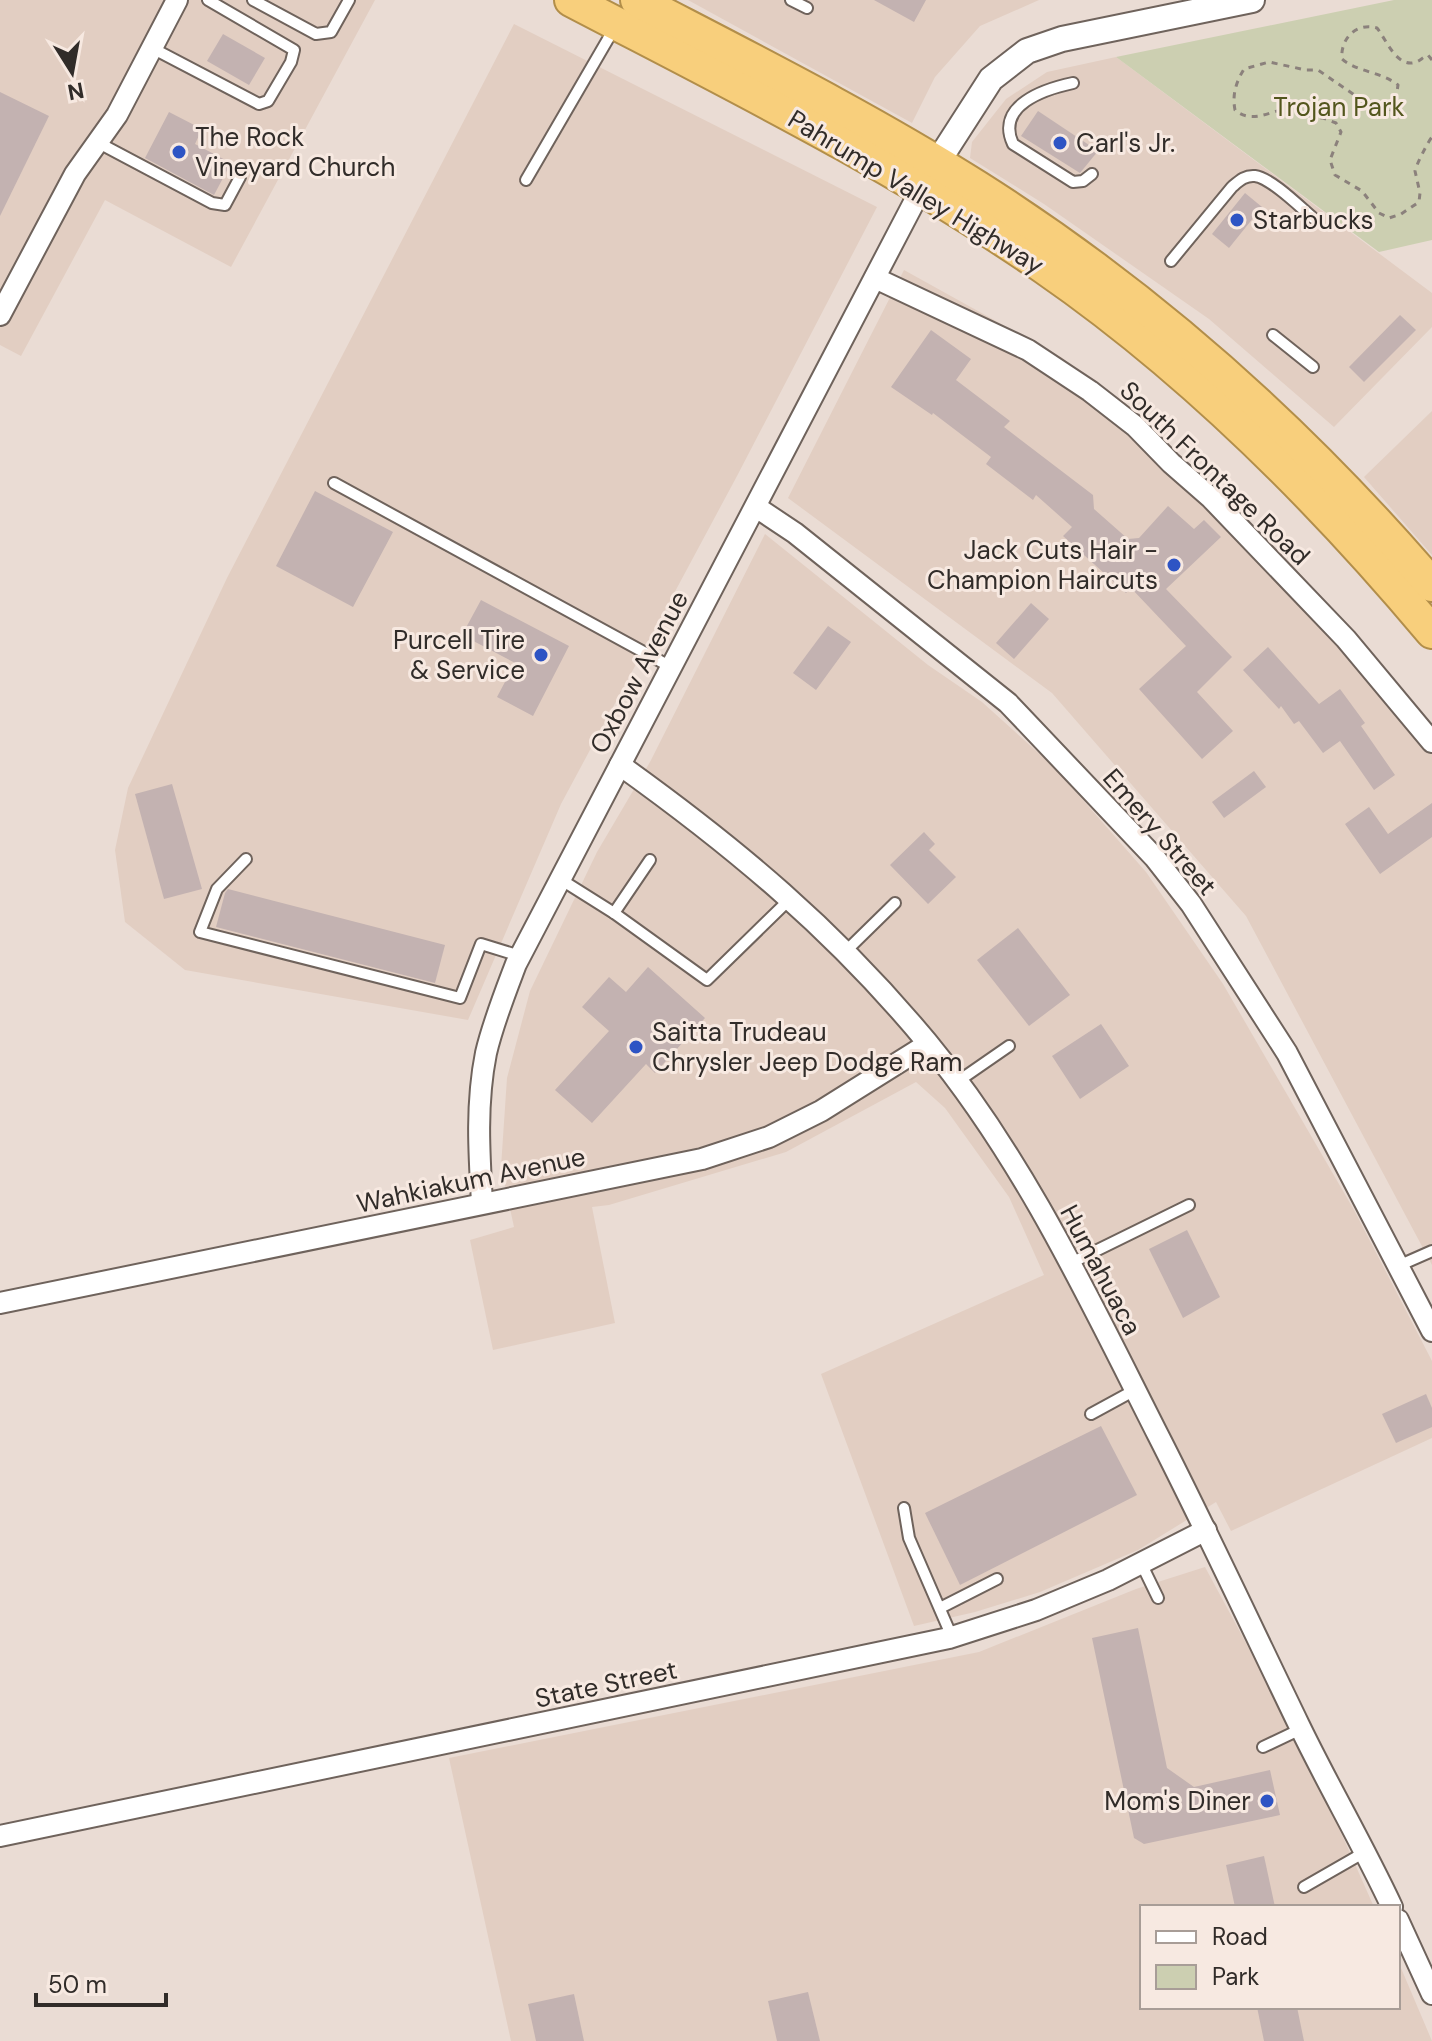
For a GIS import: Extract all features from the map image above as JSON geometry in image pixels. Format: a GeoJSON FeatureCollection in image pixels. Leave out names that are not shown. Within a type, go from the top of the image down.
{"type":"FeatureCollection","features":[{"type":"Feature","properties":{"kind":"highway","name":"Pahrump Valley Highway"},"geometry":{"type":"LineString","coordinates":[[571,0],[630,8],[891,135],[929,176],[1190,380],[1280,465],[1378,567],[1432,632]]}},
{"type":"Feature","properties":{"kind":"highway","name":"Pahrump Valley Highway"},"geometry":{"type":"LineString","coordinates":[[630,8],[750,94],[818,116],[910,165],[922,168],[929,176],[1043,230],[1177,332],[1287,429],[1388,534],[1432,585]]}},
{"type":"Feature","properties":{"kind":"street"},"geometry":{"type":"LineString","coordinates":[[0,315],[75,174],[117,115],[177,0]]}},
{"type":"Feature","properties":{"kind":"street"},"geometry":{"type":"LineString","coordinates":[[929,176],[991,79],[1027,51],[1062,39],[1223,3],[1252,0]]}},
{"type":"Feature","properties":{"kind":"street","name":"Oxbow Avenue"},"geometry":{"type":"LineString","coordinates":[[482,1202],[478,1138],[484,1067],[499,1008],[520,956],[929,176]]}},
{"type":"Feature","properties":{"kind":"street","name":"South Frontage Road"},"geometry":{"type":"LineString","coordinates":[[875,278],[1028,350],[1090,391],[1135,426],[1211,498],[1336,629],[1432,742]]}},
{"type":"Feature","properties":{"kind":"street","name":"Emery Street"},"geometry":{"type":"LineString","coordinates":[[756,507],[795,533],[1008,703],[1155,858],[1191,904],[1287,1053],[1432,1331]]}},
{"type":"Feature","properties":{"kind":"street","name":"Humahuaca"},"geometry":{"type":"LineString","coordinates":[[620,765],[729,846],[791,898],[846,951],[928,1044],[992,1128],[1071,1263],[1391,1905]]}},
{"type":"Feature","properties":{"kind":"street","name":"Wahkiakum Avenue"},"geometry":{"type":"LineString","coordinates":[[0,1303],[702,1159],[769,1137],[821,1111],[928,1044]]}},
{"type":"Feature","properties":{"kind":"street","name":"State Street"},"geometry":{"type":"LineString","coordinates":[[0,1836],[952,1637],[1036,1610],[1108,1580],[1206,1530]]}},
{"type":"Feature","properties":{"kind":"street"},"geometry":{"type":"LineString","coordinates":[[1400,1924],[1432,1994]]}},
{"type":"Feature","properties":{"kind":"lane"},"geometry":{"type":"LineString","coordinates":[[152,48],[259,104],[268,101],[291,62],[294,50],[208,0]]}},
{"type":"Feature","properties":{"kind":"lane"},"geometry":{"type":"LineString","coordinates":[[253,0],[316,34],[331,32],[344,2]]}},
{"type":"Feature","properties":{"kind":"lane"},"geometry":{"type":"LineString","coordinates":[[791,0],[807,8]]}},
{"type":"Feature","properties":{"kind":"lane"},"geometry":{"type":"LineString","coordinates":[[526,180],[630,8]]}},
{"type":"Feature","properties":{"kind":"lane"},"geometry":{"type":"LineString","coordinates":[[1073,83],[1031,96],[1019,107],[1010,123],[1009,134],[1013,144],[1073,182],[1083,181],[1092,174]]}},
{"type":"Feature","properties":{"kind":"lane"},"geometry":{"type":"LineString","coordinates":[[97,142],[212,203],[225,205],[240,177]]}},
{"type":"Feature","properties":{"kind":"lane"},"geometry":{"type":"LineString","coordinates":[[1171,261],[1242,178],[1253,176],[1265,179],[1313,218]]}},
{"type":"Feature","properties":{"kind":"lane"},"geometry":{"type":"LineString","coordinates":[[1273,335],[1313,367]]}},
{"type":"Feature","properties":{"kind":"lane"},"geometry":{"type":"LineString","coordinates":[[334,483],[671,667]]}},
{"type":"Feature","properties":{"kind":"lane"},"geometry":{"type":"LineString","coordinates":[[246,859],[217,889],[200,932],[460,998],[481,944],[520,956]]}},
{"type":"Feature","properties":{"kind":"lane"},"geometry":{"type":"LineString","coordinates":[[614,913],[650,860]]}},
{"type":"Feature","properties":{"kind":"lane"},"geometry":{"type":"LineString","coordinates":[[560,879],[614,913],[707,980],[791,898]]}},
{"type":"Feature","properties":{"kind":"lane"},"geometry":{"type":"LineString","coordinates":[[846,951],[895,903]]}},
{"type":"Feature","properties":{"kind":"lane"},"geometry":{"type":"LineString","coordinates":[[957,1082],[1009,1046]]}},
{"type":"Feature","properties":{"kind":"lane"},"geometry":{"type":"LineString","coordinates":[[1071,1263],[1189,1205]]}},
{"type":"Feature","properties":{"kind":"lane"},"geometry":{"type":"LineString","coordinates":[[1398,1266],[1432,1251]]}},
{"type":"Feature","properties":{"kind":"lane"},"geometry":{"type":"LineString","coordinates":[[1091,1414],[1135,1390]]}},
{"type":"Feature","properties":{"kind":"lane"},"geometry":{"type":"LineString","coordinates":[[904,1508],[909,1538],[952,1637]]}},
{"type":"Feature","properties":{"kind":"lane"},"geometry":{"type":"LineString","coordinates":[[1141,1563],[1158,1598]]}},
{"type":"Feature","properties":{"kind":"lane"},"geometry":{"type":"LineString","coordinates":[[940,1608],[997,1579]]}},
{"type":"Feature","properties":{"kind":"lane"},"geometry":{"type":"LineString","coordinates":[[1263,1747],[1301,1729]]}},
{"type":"Feature","properties":{"kind":"lane"},"geometry":{"type":"LineString","coordinates":[[1304,1887],[1366,1851]]}},
{"type":"Feature","properties":{"kind":"path"},"geometry":{"type":"LineString","coordinates":[[1432,60],[1428,55],[1416,62],[1402,60],[1377,28],[1363,26],[1356,29],[1344,43],[1342,59],[1398,85],[1395,105],[1390,112],[1372,107],[1318,70],[1269,62],[1244,69],[1235,86],[1233,101],[1237,113],[1249,117],[1288,108],[1309,118],[1336,123],[1341,129],[1330,160],[1335,175],[1362,191],[1379,213],[1389,218],[1403,213],[1420,200],[1415,171],[1432,137]]}},
{"type":"Feature","properties":{"kind":"shaded area"},"geometry":{"type":"Polygon","coordinates":[[[0,0],[375,0],[231,267],[105,200],[21,356],[0,345],[0,0]]]}},
{"type":"Feature","properties":{"kind":"shaded area"},"geometry":{"type":"Polygon","coordinates":[[[688,0],[1039,0],[980,26],[935,77],[912,123],[688,0]]]}},
{"type":"Feature","properties":{"kind":"shaded area"},"geometry":{"type":"Polygon","coordinates":[[[514,24],[877,207],[561,804],[468,1020],[185,970],[125,922],[115,850],[128,788],[227,578],[514,24]]]}},
{"type":"Feature","properties":{"kind":"shaded area"},"geometry":{"type":"Polygon","coordinates":[[[1116,57],[1432,293],[1432,327],[1334,427],[1209,319],[1044,204],[970,158],[972,142],[1006,99],[1047,72],[1116,57]]]}},
{"type":"Feature","properties":{"kind":"shaded area"},"geometry":{"type":"Polygon","coordinates":[[[904,270],[1061,357],[1123,404],[1292,565],[1432,728],[1432,1265],[1246,916],[1052,693],[788,498],[904,270]]]}},
{"type":"Feature","properties":{"kind":"shaded area"},"geometry":{"type":"Polygon","coordinates":[[[1432,411],[1432,555],[1364,477],[1432,411]]]}},
{"type":"Feature","properties":{"kind":"shaded area"},"geometry":{"type":"Polygon","coordinates":[[[765,534],[928,665],[982,702],[1054,767],[1146,872],[1223,984],[1354,1210],[1432,1361],[1432,1438],[1231,1531],[1216,1502],[1138,1550],[1040,1592],[914,1626],[821,1374],[1044,1275],[1009,1197],[945,1108],[916,1082],[786,1152],[609,1205],[592,1207],[615,1323],[493,1350],[470,1240],[514,1227],[501,1167],[507,1078],[530,991],[597,852],[650,762],[765,534]]]}},
{"type":"Feature","properties":{"kind":"shaded area"},"geometry":{"type":"Polygon","coordinates":[[[1205,1567],[1307,1756],[1373,1905],[1140,1905],[1140,2009],[1400,2009],[1400,1966],[1432,2041],[511,2041],[449,1758],[979,1652],[1136,1589],[1205,1567]]]}},
{"type":"Feature","properties":{"kind":"green space","name":"Trojan Park"},"geometry":{"type":"Polygon","coordinates":[[[1394,0],[1432,0],[1432,240],[1379,252],[1116,57],[1394,0]]]}},
{"type":"Feature","properties":{"kind":"building"},"geometry":{"type":"Polygon","coordinates":[[[874,0],[926,0],[914,22],[874,0]]]}},
{"type":"Feature","properties":{"kind":"building"},"geometry":{"type":"Polygon","coordinates":[[[223,34],[265,58],[249,85],[207,61],[223,34]]]}},
{"type":"Feature","properties":{"kind":"building"},"geometry":{"type":"Polygon","coordinates":[[[0,92],[49,116],[0,216],[0,92]]]}},
{"type":"Feature","properties":{"kind":"building","name":"Carl's Jr."},"geometry":{"type":"Polygon","coordinates":[[[1038,111],[1098,151],[1080,173],[1021,136],[1038,111]]]}},
{"type":"Feature","properties":{"kind":"building","name":"The Rock Vineyard Church"},"geometry":{"type":"Polygon","coordinates":[[[169,112],[202,129],[195,144],[231,163],[214,195],[145,158],[169,112]]]}},
{"type":"Feature","properties":{"kind":"building","name":"Starbucks"},"geometry":{"type":"Polygon","coordinates":[[[1245,193],[1262,207],[1229,248],[1212,234],[1245,193]]]}},
{"type":"Feature","properties":{"kind":"building"},"geometry":{"type":"Polygon","coordinates":[[[1400,315],[1416,330],[1364,382],[1349,367],[1400,315]]]}},
{"type":"Feature","properties":{"kind":"building"},"geometry":{"type":"Polygon","coordinates":[[[931,330],[971,359],[956,380],[1010,421],[1004,427],[1093,495],[1094,509],[1128,539],[1139,538],[1168,506],[1194,529],[1204,520],[1221,537],[1166,589],[1232,657],[1197,692],[1233,731],[1202,759],[1139,689],[1186,646],[1131,588],[1126,593],[1063,536],[1072,527],[1036,495],[1033,500],[986,464],[991,457],[933,413],[891,387],[931,330]]]}},
{"type":"Feature","properties":{"kind":"building"},"geometry":{"type":"Polygon","coordinates":[[[315,491],[393,532],[353,607],[276,566],[315,491]]]}},
{"type":"Feature","properties":{"kind":"building"},"geometry":{"type":"Polygon","coordinates":[[[481,600],[569,646],[533,716],[497,697],[515,663],[462,635],[481,600]]]}},
{"type":"Feature","properties":{"kind":"building"},"geometry":{"type":"Polygon","coordinates":[[[1031,603],[1049,619],[1014,659],[996,643],[1031,603]]]}},
{"type":"Feature","properties":{"kind":"building"},"geometry":{"type":"Polygon","coordinates":[[[828,626],[851,642],[816,690],[793,673],[828,626]]]}},
{"type":"Feature","properties":{"kind":"building"},"geometry":{"type":"Polygon","coordinates":[[[1268,647],[1319,704],[1340,689],[1365,723],[1361,726],[1395,775],[1374,790],[1340,741],[1323,753],[1299,721],[1294,724],[1281,706],[1279,709],[1243,670],[1268,647]]]}},
{"type":"Feature","properties":{"kind":"building"},"geometry":{"type":"Polygon","coordinates":[[[1254,771],[1266,787],[1224,818],[1212,802],[1254,771]]]}},
{"type":"Feature","properties":{"kind":"building"},"geometry":{"type":"Polygon","coordinates":[[[172,784],[202,889],[164,899],[135,794],[172,784]]]}},
{"type":"Feature","properties":{"kind":"building"},"geometry":{"type":"Polygon","coordinates":[[[1432,803],[1432,837],[1380,874],[1345,824],[1369,807],[1388,834],[1432,803]]]}},
{"type":"Feature","properties":{"kind":"building"},"geometry":{"type":"Polygon","coordinates":[[[924,832],[935,844],[929,850],[956,877],[928,904],[890,865],[924,832]]]}},
{"type":"Feature","properties":{"kind":"building"},"geometry":{"type":"Polygon","coordinates":[[[228,889],[445,945],[435,983],[216,927],[228,889]]]}},
{"type":"Feature","properties":{"kind":"building"},"geometry":{"type":"Polygon","coordinates":[[[1018,928],[1070,995],[1029,1026],[977,960],[1018,928]]]}},
{"type":"Feature","properties":{"kind":"building","name":"Saitta Trudeau Chrysler Jeep Dodge Ram"},"geometry":{"type":"Polygon","coordinates":[[[648,967],[705,1018],[655,1073],[646,1064],[592,1123],[555,1090],[609,1031],[582,1007],[609,977],[626,992],[648,967]]]}},
{"type":"Feature","properties":{"kind":"building"},"geometry":{"type":"Polygon","coordinates":[[[1101,1024],[1129,1066],[1080,1099],[1052,1056],[1101,1024]]]}},
{"type":"Feature","properties":{"kind":"building"},"geometry":{"type":"Polygon","coordinates":[[[1187,1230],[1220,1297],[1183,1318],[1149,1249],[1187,1230]]]}},
{"type":"Feature","properties":{"kind":"building"},"geometry":{"type":"Polygon","coordinates":[[[1426,1394],[1432,1408],[1432,1427],[1396,1443],[1382,1414],[1426,1394]]]}},
{"type":"Feature","properties":{"kind":"building"},"geometry":{"type":"Polygon","coordinates":[[[1101,1426],[1137,1495],[960,1585],[925,1513],[1101,1426]]]}},
{"type":"Feature","properties":{"kind":"building"},"geometry":{"type":"Polygon","coordinates":[[[1138,1628],[1167,1768],[1194,1787],[1270,1770],[1280,1815],[1144,1844],[1134,1838],[1092,1638],[1138,1628]]]}},
{"type":"Feature","properties":{"kind":"building"},"geometry":{"type":"Polygon","coordinates":[[[1264,1856],[1275,1905],[1235,1905],[1226,1865],[1264,1856]]]}},
{"type":"Feature","properties":{"kind":"building"},"geometry":{"type":"Polygon","coordinates":[[[808,1992],[820,2041],[777,2041],[768,2001],[808,1992]]]}},
{"type":"Feature","properties":{"kind":"building"},"geometry":{"type":"Polygon","coordinates":[[[574,1994],[584,2041],[536,2041],[528,2004],[574,1994]]]}},
{"type":"Feature","properties":{"kind":"building"},"geometry":{"type":"Polygon","coordinates":[[[1257,2009],[1297,2009],[1304,2041],[1264,2041],[1257,2009]]]}},
{"type":"Feature","properties":{"kind":"place","name":"Carl's Jr."},"geometry":{"type":"Point","coordinates":[1060,143]}},
{"type":"Feature","properties":{"kind":"place","name":"The Rock Vineyard Church"},"geometry":{"type":"Point","coordinates":[179,152]}},
{"type":"Feature","properties":{"kind":"place","name":"Starbucks"},"geometry":{"type":"Point","coordinates":[1237,220]}},
{"type":"Feature","properties":{"kind":"place","name":"Jack Cuts Hair - Champion Haircuts"},"geometry":{"type":"Point","coordinates":[1174,565]}},
{"type":"Feature","properties":{"kind":"place","name":"Purcell Tire & Service"},"geometry":{"type":"Point","coordinates":[541,655]}},
{"type":"Feature","properties":{"kind":"place","name":"Saitta Trudeau Chrysler Jeep Dodge Ram"},"geometry":{"type":"Point","coordinates":[636,1047]}},
{"type":"Feature","properties":{"kind":"place","name":"Mom's Diner"},"geometry":{"type":"Point","coordinates":[1267,1801]}}]}
